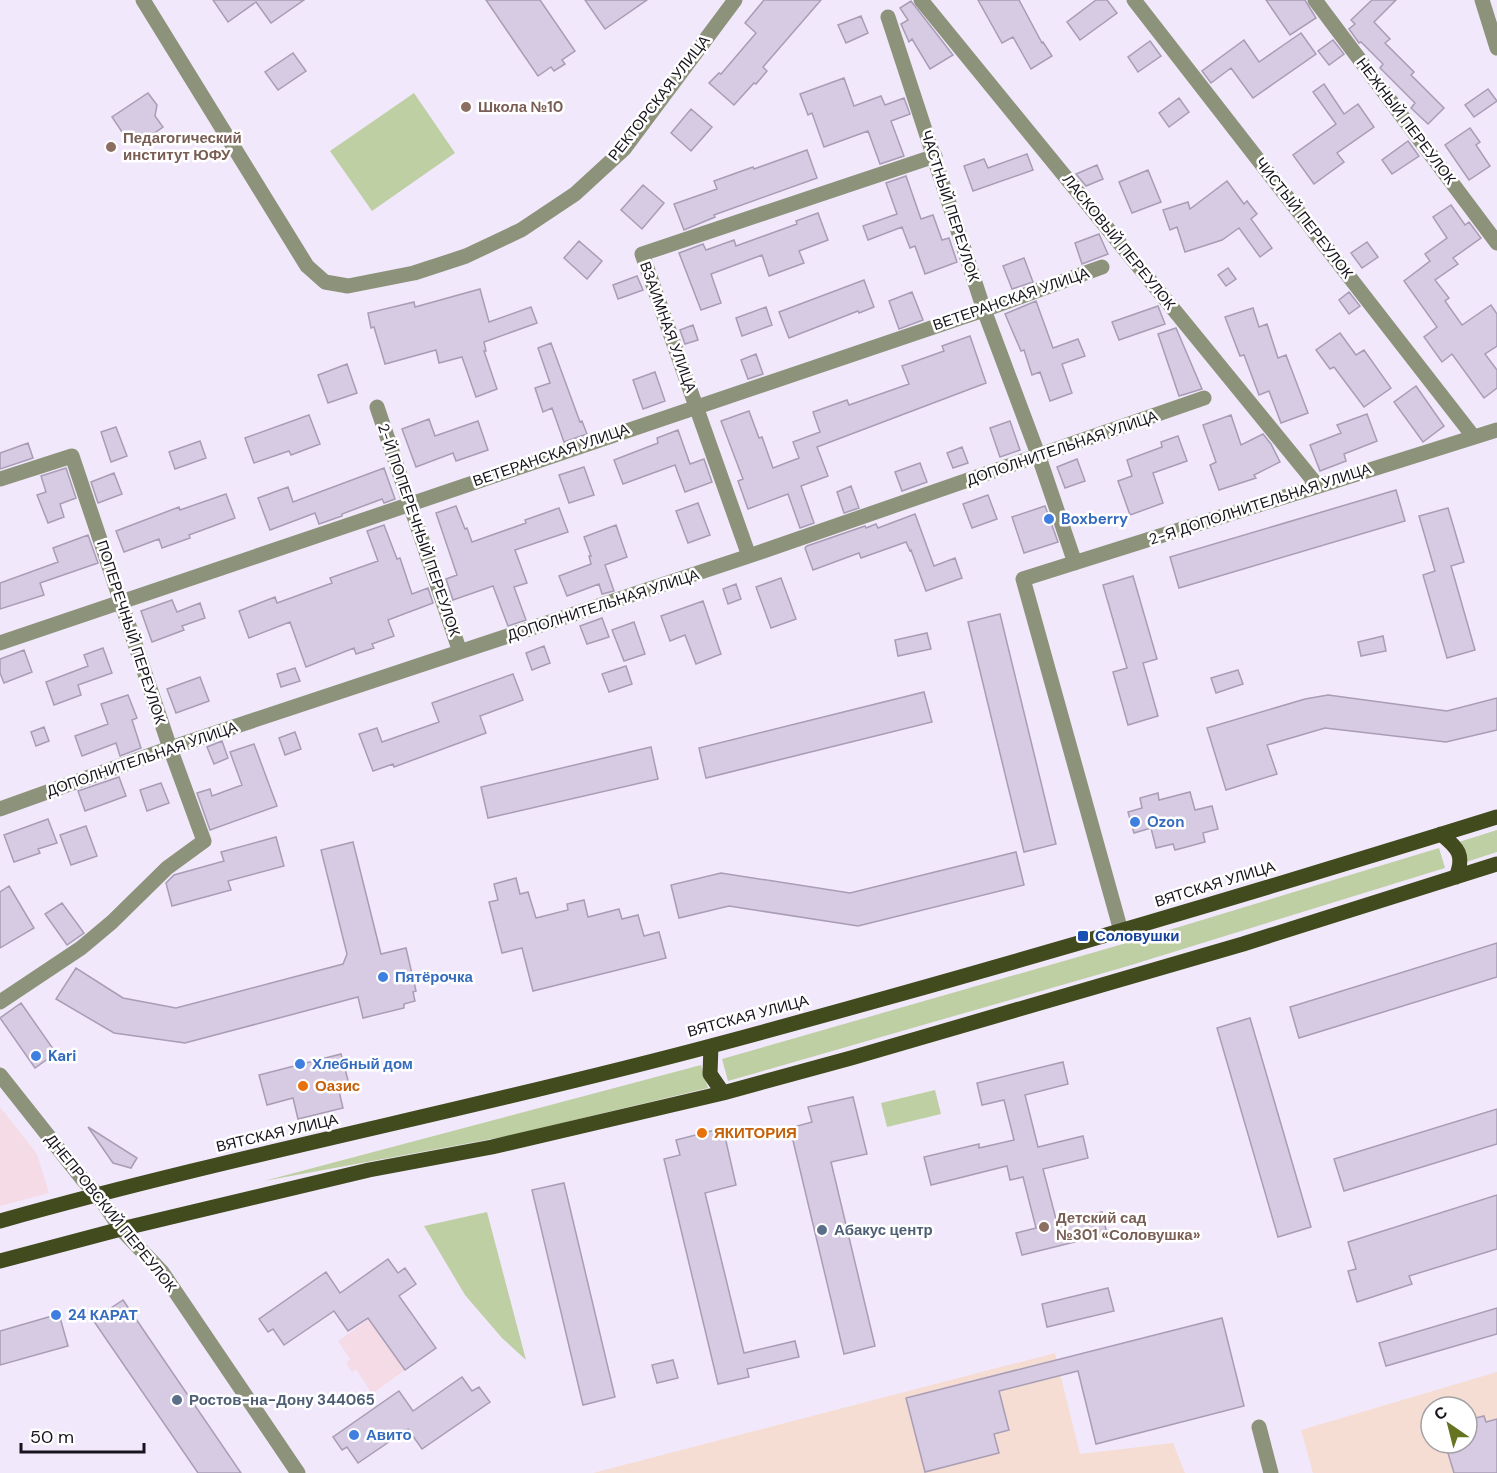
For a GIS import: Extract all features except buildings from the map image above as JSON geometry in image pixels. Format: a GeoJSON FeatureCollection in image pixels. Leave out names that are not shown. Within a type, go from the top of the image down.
{"type":"FeatureCollection","features":[{"type":"Feature","properties":{"kind":"main road","name":"ВЯТСКАЯ УЛИЦА"},"geometry":{"type":"LineString","coordinates":[[0,1221],[97,1194],[485,1103],[711,1046],[1121,931],[1497,817]]}},
{"type":"Feature","properties":{"kind":"main road"},"geometry":{"type":"LineString","coordinates":[[1441,834],[1453,844],[1460,855],[1460,867],[1456,877]]}},
{"type":"Feature","properties":{"kind":"main road"},"geometry":{"type":"LineString","coordinates":[[0,1261],[121,1228],[369,1170],[558,1133],[723,1093],[1243,944],[1497,864]]}},
{"type":"Feature","properties":{"kind":"main road"},"geometry":{"type":"LineString","coordinates":[[711,1046],[710,1074],[723,1093]]}},
{"type":"Feature","properties":{"kind":"street","name":"РЕКТОРСКАЯ УЛИЦА"},"geometry":{"type":"LineString","coordinates":[[143,0],[307,266],[325,282],[348,286],[414,273],[466,256],[520,231],[575,194],[624,149],[735,0]]}},
{"type":"Feature","properties":{"kind":"street","name":"ЛАСКОВЫЙ ПЕРЕУЛОК"},"geometry":{"type":"LineString","coordinates":[[921,0],[1317,485]]}},
{"type":"Feature","properties":{"kind":"street","name":"ЧИСТЫЙ ПЕРЕУЛОК"},"geometry":{"type":"LineString","coordinates":[[1134,0],[1473,436]]}},
{"type":"Feature","properties":{"kind":"street","name":"НЕЖНЫЙ ПЕРЕУЛОК"},"geometry":{"type":"LineString","coordinates":[[1315,0],[1497,243]]}},
{"type":"Feature","properties":{"kind":"street"},"geometry":{"type":"LineString","coordinates":[[1482,0],[1497,48]]}},
{"type":"Feature","properties":{"kind":"street","name":"ЧАСТНЫЙ ПЕРЕУЛОК"},"geometry":{"type":"LineString","coordinates":[[888,17],[984,310],[1039,457],[1075,563]]}},
{"type":"Feature","properties":{"kind":"street","name":"ВЗАИМНАЯ УЛИЦА"},"geometry":{"type":"LineString","coordinates":[[749,556],[642,254],[935,156]]}},
{"type":"Feature","properties":{"kind":"street","name":"ВЕТЕРАНСКАЯ УЛИЦА"},"geometry":{"type":"LineString","coordinates":[[0,643],[696,405],[984,310],[1102,267]]}},
{"type":"Feature","properties":{"kind":"street","name":"ДОПОЛНИТЕЛЬНАЯ УЛИЦА"},"geometry":{"type":"LineString","coordinates":[[0,809],[170,748],[749,556],[1204,398]]}},
{"type":"Feature","properties":{"kind":"street","name":"2-Й ПОПЕРЕЧНЫЙ ПЕРЕУЛОК"},"geometry":{"type":"LineString","coordinates":[[377,407],[460,652]]}},
{"type":"Feature","properties":{"kind":"street","name":"2-Я ДОПОЛНИТЕЛЬНАЯ УЛИЦА"},"geometry":{"type":"LineString","coordinates":[[1121,931],[1023,579],[1497,430]]}},
{"type":"Feature","properties":{"kind":"street","name":"ПОПЕРЕЧНЫЙ ПЕРЕУЛОК"},"geometry":{"type":"LineString","coordinates":[[0,479],[72,456],[170,748],[204,841],[167,868],[112,922],[81,948],[0,1002]]}},
{"type":"Feature","properties":{"kind":"street","name":"ДНЕПРОВСКИЙ ПЕРЕУЛОК"},"geometry":{"type":"LineString","coordinates":[[0,1075],[84,1181],[97,1194],[121,1228],[162,1272],[298,1473]]}},
{"type":"Feature","properties":{"kind":"street"},"geometry":{"type":"LineString","coordinates":[[1259,1427],[1271,1473]]}},
{"type":"Feature","properties":{"kind":"shaded area"},"geometry":{"type":"Polygon","coordinates":[[[0,1107],[37,1154],[49,1193],[0,1206],[0,1107]]]}},
{"type":"Feature","properties":{"kind":"shaded area"},"geometry":{"type":"Polygon","coordinates":[[[369,1319],[405,1370],[372,1394],[356,1369],[352,1372],[346,1363],[350,1359],[338,1341],[369,1319]]]}},
{"type":"Feature","properties":{"kind":"shaded area"},"geometry":{"type":"Polygon","coordinates":[[[1055,1353],[1080,1454],[1173,1443],[1185,1473],[593,1473],[1055,1353]]]}},
{"type":"Feature","properties":{"kind":"shaded area"},"geometry":{"type":"Polygon","coordinates":[[[1497,1372],[1497,1473],[1313,1473],[1301,1430],[1419,1395],[1419,1455],[1479,1455],[1479,1395],[1419,1395],[1497,1372]]]}},
{"type":"Feature","properties":{"kind":"green space"},"geometry":{"type":"Polygon","coordinates":[[[414,93],[455,153],[372,211],[330,151],[414,93]]]}},
{"type":"Feature","properties":{"kind":"green space"},"geometry":{"type":"Polygon","coordinates":[[[1497,830],[1497,852],[1466,862],[1459,842],[1497,830]]]}},
{"type":"Feature","properties":{"kind":"green space"},"geometry":{"type":"Polygon","coordinates":[[[1439,848],[1445,868],[1128,966],[728,1081],[722,1059],[1123,944],[1439,848]]]}},
{"type":"Feature","properties":{"kind":"green space"},"geometry":{"type":"Polygon","coordinates":[[[701,1065],[708,1088],[508,1136],[264,1181],[701,1065]]]}},
{"type":"Feature","properties":{"kind":"green space"},"geometry":{"type":"Polygon","coordinates":[[[935,1090],[941,1114],[887,1127],[881,1103],[935,1090]]]}},
{"type":"Feature","properties":{"kind":"green space"},"geometry":{"type":"Polygon","coordinates":[[[487,1212],[526,1360],[502,1338],[465,1295],[424,1226],[487,1212]]]}},
{"type":"Feature","properties":{"kind":"place","name":"Школа №10"},"geometry":{"type":"Point","coordinates":[466,107]}},
{"type":"Feature","properties":{"kind":"place","name":"Педагогический институт ЮФУ"},"geometry":{"type":"Point","coordinates":[111,147]}},
{"type":"Feature","properties":{"kind":"place","name":"Boxberry"},"geometry":{"type":"Point","coordinates":[1049,519]}},
{"type":"Feature","properties":{"kind":"place","name":"Ozon"},"geometry":{"type":"Point","coordinates":[1135,822]}},
{"type":"Feature","properties":{"kind":"place","name":"Соловушки"},"geometry":{"type":"Point","coordinates":[1083,936]}},
{"type":"Feature","properties":{"kind":"place","name":"Пятёрочка"},"geometry":{"type":"Point","coordinates":[383,977]}},
{"type":"Feature","properties":{"kind":"place","name":"Kari"},"geometry":{"type":"Point","coordinates":[36,1056]}},
{"type":"Feature","properties":{"kind":"place","name":"Хлебный дом"},"geometry":{"type":"Point","coordinates":[300,1064]}},
{"type":"Feature","properties":{"kind":"place","name":"Оазис"},"geometry":{"type":"Point","coordinates":[303,1086]}},
{"type":"Feature","properties":{"kind":"place","name":"ЯКИТОРИЯ"},"geometry":{"type":"Point","coordinates":[702,1133]}},
{"type":"Feature","properties":{"kind":"place","name":"Детский сад №301 «Соловушка»"},"geometry":{"type":"Point","coordinates":[1044,1227]}},
{"type":"Feature","properties":{"kind":"place","name":"Абакус центр"},"geometry":{"type":"Point","coordinates":[822,1230]}},
{"type":"Feature","properties":{"kind":"place","name":"24 КАРАТ"},"geometry":{"type":"Point","coordinates":[56,1315]}},
{"type":"Feature","properties":{"kind":"place","name":"Ростов-на-Дону 344065"},"geometry":{"type":"Point","coordinates":[177,1400]}},
{"type":"Feature","properties":{"kind":"place","name":"Авито"},"geometry":{"type":"Point","coordinates":[354,1435]}}]}
